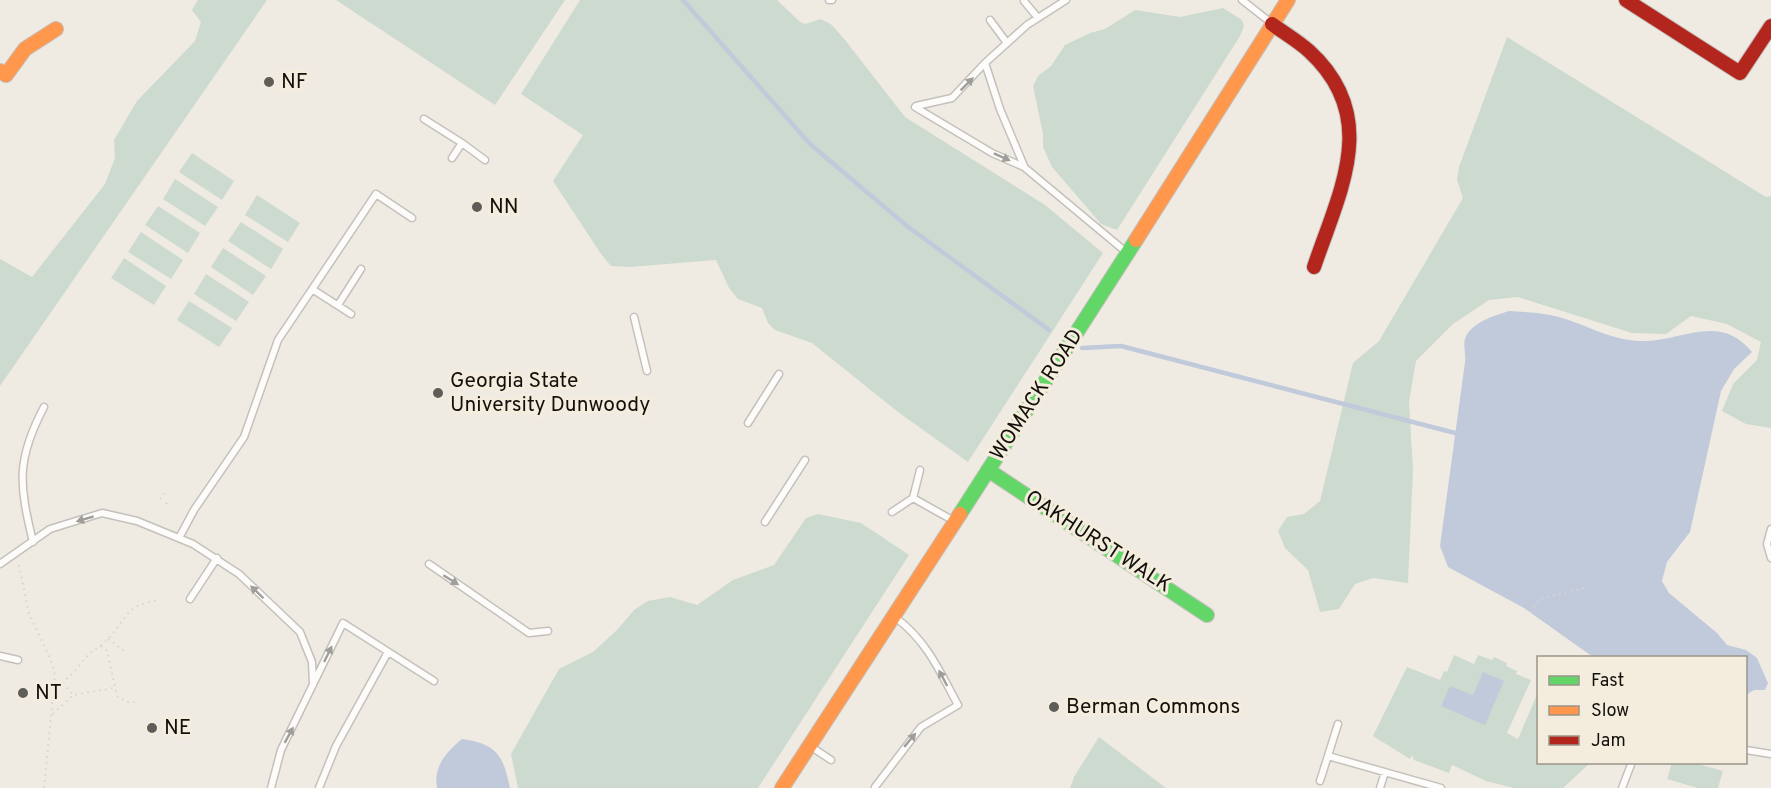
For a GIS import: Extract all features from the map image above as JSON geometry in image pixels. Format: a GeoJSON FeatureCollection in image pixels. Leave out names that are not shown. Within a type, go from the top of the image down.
{"type":"FeatureCollection","features":[{"type":"Feature","properties":{"kind":"street","name":"WOMACK ROAD"},"geometry":{"type":"LineString","coordinates":[[782,788],[1128,253],[1288,0]]}},
{"type":"Feature","properties":{"kind":"street"},"geometry":{"type":"LineString","coordinates":[[1626,0],[1740,73],[1771,26]]}},
{"type":"Feature","properties":{"kind":"street"},"geometry":{"type":"LineString","coordinates":[[1272,24],[1307,49],[1322,65],[1347,104],[1351,132],[1346,164],[1314,267]]}},
{"type":"Feature","properties":{"kind":"street"},"geometry":{"type":"LineString","coordinates":[[0,71],[6,75],[25,49],[56,29]]}},
{"type":"Feature","properties":{"kind":"street","name":"OAKHURST WALK"},"geometry":{"type":"LineString","coordinates":[[988,470],[1207,615]]}},
{"type":"Feature","properties":{"kind":"lane"},"geometry":{"type":"LineString","coordinates":[[1066,0],[1038,18],[1007,43],[952,99],[915,107],[992,153],[1024,167],[1128,253]]}},
{"type":"Feature","properties":{"kind":"lane"},"geometry":{"type":"LineString","coordinates":[[1242,0],[1272,24]]}},
{"type":"Feature","properties":{"kind":"lane"},"geometry":{"type":"LineString","coordinates":[[1024,1],[1038,18]]}},
{"type":"Feature","properties":{"kind":"lane"},"geometry":{"type":"LineString","coordinates":[[990,20],[1007,43]]}},
{"type":"Feature","properties":{"kind":"lane"},"geometry":{"type":"LineString","coordinates":[[985,63],[1000,110],[1024,167]]}},
{"type":"Feature","properties":{"kind":"lane"},"geometry":{"type":"LineString","coordinates":[[424,119],[485,160]]}},
{"type":"Feature","properties":{"kind":"lane"},"geometry":{"type":"LineString","coordinates":[[452,158],[462,143]]}},
{"type":"Feature","properties":{"kind":"lane"},"geometry":{"type":"LineString","coordinates":[[179,538],[194,510],[244,437],[278,340],[376,194],[412,218]]}},
{"type":"Feature","properties":{"kind":"lane"},"geometry":{"type":"LineString","coordinates":[[338,305],[361,269]]}},
{"type":"Feature","properties":{"kind":"lane"},"geometry":{"type":"LineString","coordinates":[[312,289],[351,314]]}},
{"type":"Feature","properties":{"kind":"lane"},"geometry":{"type":"LineString","coordinates":[[634,317],[647,371]]}},
{"type":"Feature","properties":{"kind":"lane"},"geometry":{"type":"LineString","coordinates":[[748,423],[779,374]]}},
{"type":"Feature","properties":{"kind":"lane"},"geometry":{"type":"LineString","coordinates":[[33,542],[23,501],[21,464],[29,435],[44,407]]}},
{"type":"Feature","properties":{"kind":"lane"},"geometry":{"type":"LineString","coordinates":[[765,522],[805,460]]}},
{"type":"Feature","properties":{"kind":"lane"},"geometry":{"type":"LineString","coordinates":[[892,513],[904,507],[913,498],[920,470]]}},
{"type":"Feature","properties":{"kind":"lane"},"geometry":{"type":"LineString","coordinates":[[913,498],[954,521]]}},
{"type":"Feature","properties":{"kind":"lane"},"geometry":{"type":"LineString","coordinates":[[0,564],[50,529],[102,513],[137,520],[217,558],[239,574],[300,632],[312,662],[313,685]]}},
{"type":"Feature","properties":{"kind":"lane"},"geometry":{"type":"LineString","coordinates":[[1771,529],[1767,544],[1771,558]]}},
{"type":"Feature","properties":{"kind":"lane"},"geometry":{"type":"LineString","coordinates":[[190,599],[217,558]]}},
{"type":"Feature","properties":{"kind":"lane"},"geometry":{"type":"LineString","coordinates":[[429,564],[529,633],[548,631]]}},
{"type":"Feature","properties":{"kind":"lane"},"geometry":{"type":"LineString","coordinates":[[875,787],[921,727],[958,705],[929,650],[915,631],[893,615]]}},
{"type":"Feature","properties":{"kind":"lane"},"geometry":{"type":"LineString","coordinates":[[271,788],[281,750],[343,623],[434,681]]}},
{"type":"Feature","properties":{"kind":"lane"},"geometry":{"type":"LineString","coordinates":[[319,788],[336,746],[388,652]]}},
{"type":"Feature","properties":{"kind":"lane"},"geometry":{"type":"LineString","coordinates":[[0,656],[18,660]]}},
{"type":"Feature","properties":{"kind":"lane"},"geometry":{"type":"LineString","coordinates":[[1320,781],[1338,724]]}},
{"type":"Feature","properties":{"kind":"lane"},"geometry":{"type":"LineString","coordinates":[[809,746],[831,760]]}},
{"type":"Feature","properties":{"kind":"lane"},"geometry":{"type":"LineString","coordinates":[[1747,750],[1771,754]]}},
{"type":"Feature","properties":{"kind":"lane"},"geometry":{"type":"LineString","coordinates":[[1328,756],[1441,788]]}},
{"type":"Feature","properties":{"kind":"lane"},"geometry":{"type":"LineString","coordinates":[[1622,788],[1631,764]]}},
{"type":"Feature","properties":{"kind":"lane"},"geometry":{"type":"LineString","coordinates":[[1380,788],[1385,772]]}},
{"type":"Feature","properties":{"kind":"path"},"geometry":{"type":"LineString","coordinates":[[160,499],[164,493]]}},
{"type":"Feature","properties":{"kind":"path"},"geometry":{"type":"LineString","coordinates":[[19,565],[29,614],[50,658],[56,685],[53,714],[47,737],[44,788]]}},
{"type":"Feature","properties":{"kind":"path"},"geometry":{"type":"LineString","coordinates":[[1530,612],[1540,599],[1584,588]]}},
{"type":"Feature","properties":{"kind":"path"},"geometry":{"type":"LineString","coordinates":[[56,685],[63,683],[90,652],[101,646],[136,605],[159,600]]}},
{"type":"Feature","properties":{"kind":"path"},"geometry":{"type":"LineString","coordinates":[[108,639],[126,652]]}},
{"type":"Feature","properties":{"kind":"path"},"geometry":{"type":"LineString","coordinates":[[101,646],[107,651],[113,688],[117,696],[126,702],[138,702]]}},
{"type":"Feature","properties":{"kind":"path"},"geometry":{"type":"LineString","coordinates":[[63,683],[73,694]]}},
{"type":"Feature","properties":{"kind":"path"},"geometry":{"type":"LineString","coordinates":[[53,714],[73,694],[113,688]]}},
{"type":"Feature","properties":{"kind":"shaded area"},"geometry":{"type":"Polygon","coordinates":[[[198,0],[267,0],[0,386],[0,259],[32,277],[105,184],[115,158],[114,140],[137,101],[195,41],[201,22],[192,10],[198,0]]]}},
{"type":"Feature","properties":{"kind":"shaded area"},"geometry":{"type":"Polygon","coordinates":[[[336,0],[565,0],[495,105],[336,0]]]}},
{"type":"Feature","properties":{"kind":"shaded area"},"geometry":{"type":"Polygon","coordinates":[[[580,0],[777,0],[800,22],[805,24],[821,19],[832,25],[845,40],[905,117],[1045,205],[1103,253],[968,462],[898,412],[812,343],[775,330],[768,323],[762,308],[738,299],[729,288],[716,260],[630,267],[611,266],[553,181],[583,135],[521,94],[580,0]]]}},
{"type":"Feature","properties":{"kind":"shaded area"},"geometry":{"type":"Polygon","coordinates":[[[1223,8],[1242,20],[1244,26],[1240,36],[1117,230],[1101,224],[1052,167],[1043,147],[1043,134],[1033,86],[1038,76],[1051,66],[1065,45],[1090,33],[1105,29],[1135,10],[1180,17],[1223,8]]]}},
{"type":"Feature","properties":{"kind":"shaded area"},"geometry":{"type":"Polygon","coordinates":[[[1507,37],[1766,197],[1771,196],[1771,428],[1746,424],[1722,411],[1733,384],[1757,360],[1761,342],[1727,324],[1691,316],[1666,334],[1632,333],[1518,297],[1489,300],[1453,324],[1416,361],[1409,402],[1413,470],[1408,583],[1373,578],[1355,584],[1339,609],[1320,612],[1308,570],[1285,548],[1278,531],[1287,517],[1304,514],[1320,501],[1353,363],[1379,341],[1463,198],[1457,180],[1459,167],[1507,37]]]}},
{"type":"Feature","properties":{"kind":"shaded area"},"geometry":{"type":"Polygon","coordinates":[[[192,153],[234,181],[222,200],[179,172],[192,153]]]}},
{"type":"Feature","properties":{"kind":"shaded area"},"geometry":{"type":"Polygon","coordinates":[[[175,179],[218,207],[205,226],[163,199],[175,179]]]}},
{"type":"Feature","properties":{"kind":"shaded area"},"geometry":{"type":"Polygon","coordinates":[[[257,195],[300,223],[288,242],[245,215],[257,195]]]}},
{"type":"Feature","properties":{"kind":"shaded area"},"geometry":{"type":"Polygon","coordinates":[[[158,206],[200,233],[188,253],[145,225],[158,206]]]}},
{"type":"Feature","properties":{"kind":"shaded area"},"geometry":{"type":"Polygon","coordinates":[[[241,222],[283,249],[271,269],[228,241],[241,222]]]}},
{"type":"Feature","properties":{"kind":"shaded area"},"geometry":{"type":"Polygon","coordinates":[[[141,232],[183,260],[171,279],[128,252],[141,232]]]}},
{"type":"Feature","properties":{"kind":"shaded area"},"geometry":{"type":"Polygon","coordinates":[[[223,248],[266,276],[253,295],[211,267],[223,248]]]}},
{"type":"Feature","properties":{"kind":"shaded area"},"geometry":{"type":"Polygon","coordinates":[[[124,258],[166,286],[154,305],[111,278],[124,258]]]}},
{"type":"Feature","properties":{"kind":"shaded area"},"geometry":{"type":"Polygon","coordinates":[[[206,274],[249,302],[236,321],[194,294],[206,274]]]}},
{"type":"Feature","properties":{"kind":"shaded area"},"geometry":{"type":"Polygon","coordinates":[[[189,301],[232,328],[219,347],[177,320],[189,301]]]}},
{"type":"Feature","properties":{"kind":"shaded area"},"geometry":{"type":"Polygon","coordinates":[[[818,514],[861,523],[909,555],[758,788],[518,788],[511,754],[559,669],[593,652],[618,629],[634,610],[648,601],[670,597],[697,605],[733,580],[774,565],[806,518],[818,514]]]}},
{"type":"Feature","properties":{"kind":"shaded area"},"geometry":{"type":"Polygon","coordinates":[[[1454,655],[1474,664],[1478,655],[1492,660],[1494,657],[1507,663],[1506,666],[1517,671],[1516,674],[1531,680],[1507,733],[1518,739],[1537,694],[1537,764],[1589,764],[1563,788],[1514,788],[1486,781],[1452,765],[1449,773],[1414,760],[1412,755],[1410,759],[1373,736],[1407,667],[1440,680],[1444,671],[1447,672],[1454,655]]]}},
{"type":"Feature","properties":{"kind":"shaded area"},"geometry":{"type":"Polygon","coordinates":[[[1099,737],[1166,788],[1070,788],[1074,777],[1099,737]]]}},
{"type":"Feature","properties":{"kind":"shaded area"},"geometry":{"type":"Polygon","coordinates":[[[1672,764],[1698,764],[1723,771],[1718,788],[1698,788],[1667,779],[1672,764]]]}},
{"type":"Feature","properties":{"kind":"water"},"geometry":{"type":"Polygon","coordinates":[[[1509,311],[1550,315],[1573,321],[1605,334],[1639,341],[1713,331],[1726,333],[1739,340],[1752,352],[1734,369],[1721,391],[1690,532],[1667,562],[1662,581],[1669,593],[1717,633],[1727,645],[1746,650],[1757,658],[1768,683],[1765,690],[1754,690],[1747,694],[1747,656],[1592,656],[1524,608],[1448,567],[1440,546],[1465,362],[1464,344],[1472,328],[1509,311]]]}},
{"type":"Feature","properties":{"kind":"water"},"geometry":{"type":"Polygon","coordinates":[[[1483,672],[1504,681],[1485,725],[1441,706],[1450,686],[1473,695],[1483,672]]]}},
{"type":"Feature","properties":{"kind":"water"},"geometry":{"type":"Polygon","coordinates":[[[462,739],[483,744],[496,753],[501,759],[510,788],[437,788],[437,773],[442,760],[462,739]]]}},
{"type":"Feature","properties":{"kind":"waterway"},"geometry":{"type":"LineString","coordinates":[[683,0],[810,144],[907,226],[1049,330]]}},
{"type":"Feature","properties":{"kind":"waterway"},"geometry":{"type":"LineString","coordinates":[[1082,348],[1121,346],[1455,433]]}},
{"type":"Feature","properties":{"kind":"traffic: fast"},"geometry":{"type":"LineString","coordinates":[[960,514],[1136,240]]}},
{"type":"Feature","properties":{"kind":"traffic: fast"},"geometry":{"type":"LineString","coordinates":[[988,470],[1207,615]]}},
{"type":"Feature","properties":{"kind":"traffic: slow"},"geometry":{"type":"LineString","coordinates":[[1136,240],[1288,0]]}},
{"type":"Feature","properties":{"kind":"traffic: slow"},"geometry":{"type":"LineString","coordinates":[[0,71],[6,75],[25,49],[56,29]]}},
{"type":"Feature","properties":{"kind":"traffic: slow"},"geometry":{"type":"LineString","coordinates":[[782,788],[960,514]]}},
{"type":"Feature","properties":{"kind":"traffic: jam"},"geometry":{"type":"LineString","coordinates":[[1626,0],[1740,73],[1771,26]]}},
{"type":"Feature","properties":{"kind":"traffic: jam"},"geometry":{"type":"LineString","coordinates":[[1272,24],[1309,51],[1331,76],[1344,102],[1349,128],[1348,155],[1343,182],[1314,267]]}},
{"type":"Feature","properties":{"kind":"place","name":"NF"},"geometry":{"type":"Point","coordinates":[269,82]}},
{"type":"Feature","properties":{"kind":"place","name":"NN"},"geometry":{"type":"Point","coordinates":[477,207]}},
{"type":"Feature","properties":{"kind":"place","name":"Georgia State University Dunwoody"},"geometry":{"type":"Point","coordinates":[438,393]}},
{"type":"Feature","properties":{"kind":"place","name":"NT"},"geometry":{"type":"Point","coordinates":[23,693]}},
{"type":"Feature","properties":{"kind":"place","name":"Berman Commons"},"geometry":{"type":"Point","coordinates":[1054,707]}},
{"type":"Feature","properties":{"kind":"place","name":"NE"},"geometry":{"type":"Point","coordinates":[152,728]}}]}
